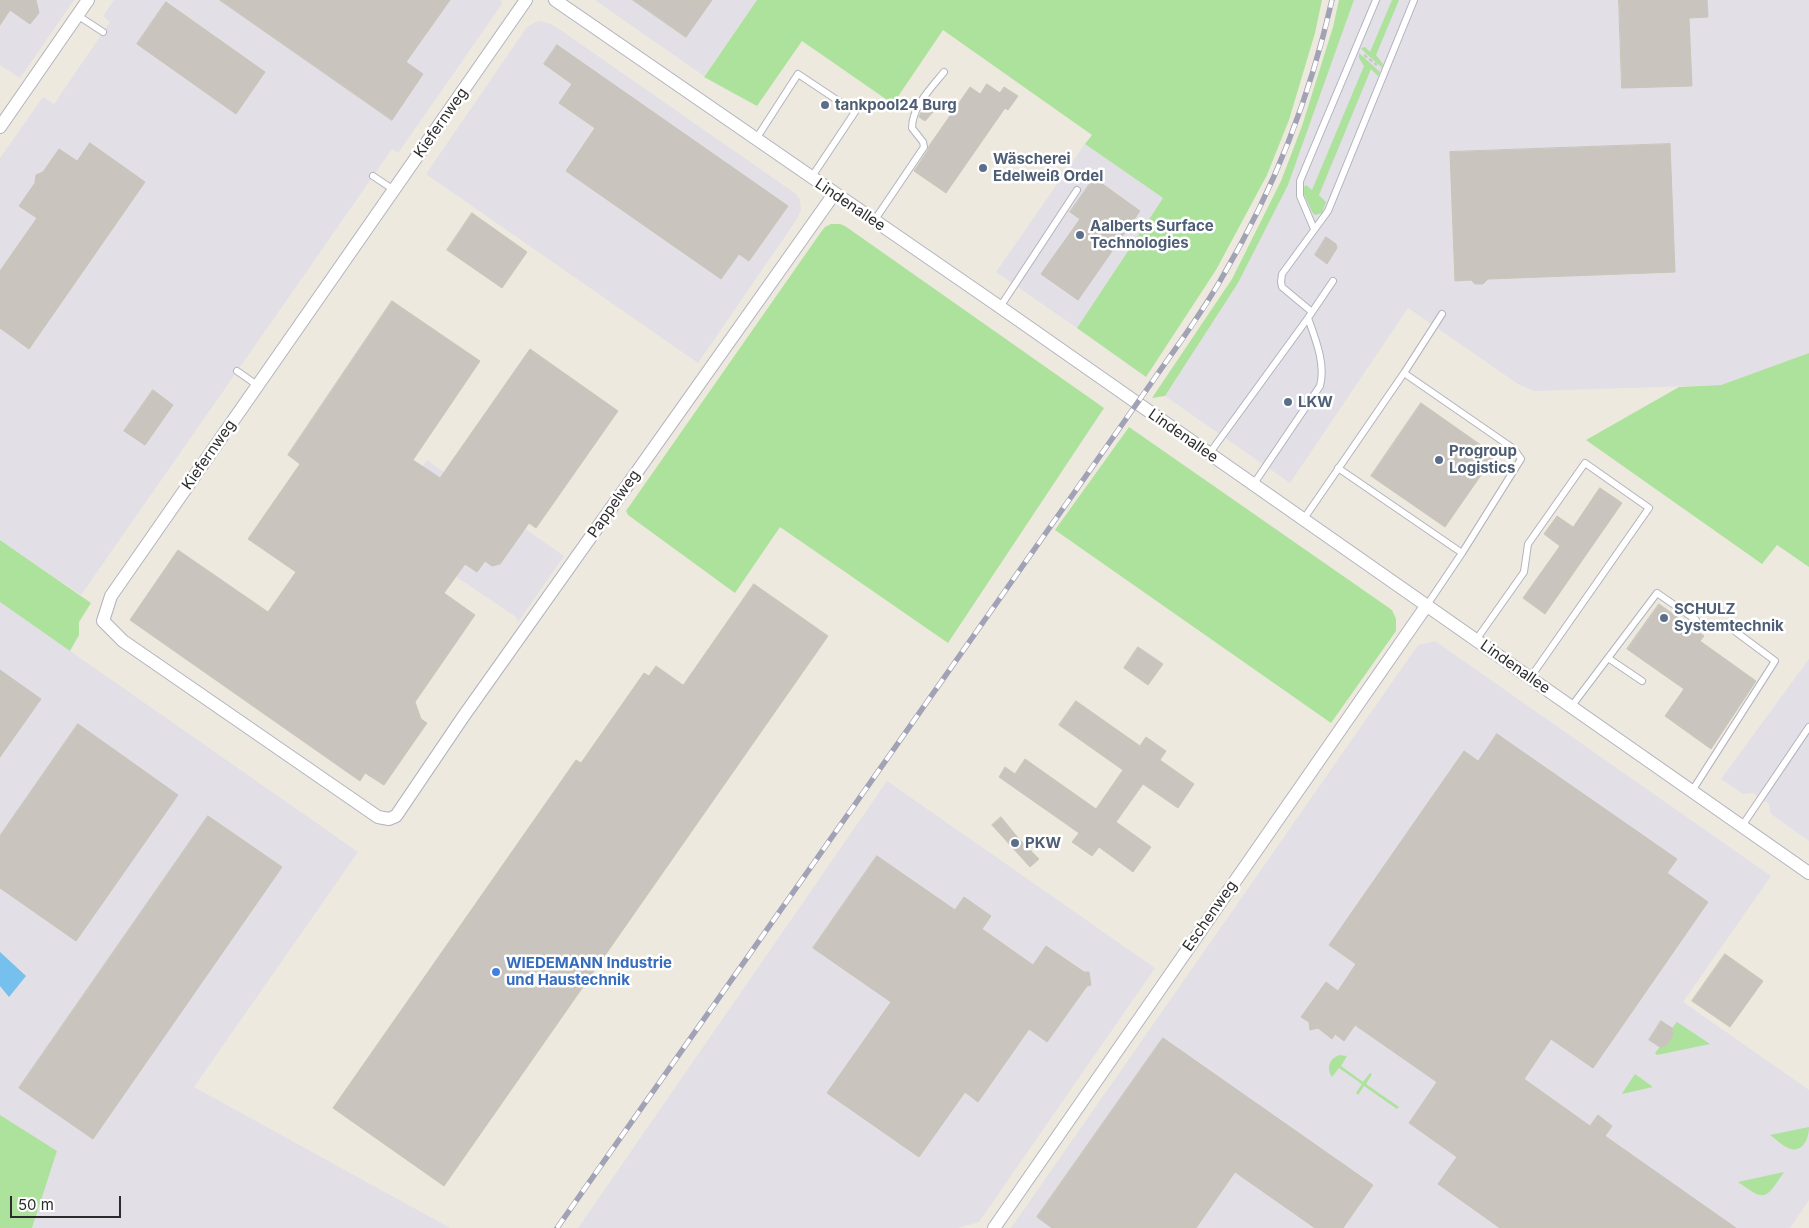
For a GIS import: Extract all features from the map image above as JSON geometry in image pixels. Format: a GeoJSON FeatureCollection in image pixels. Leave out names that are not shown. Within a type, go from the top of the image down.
{"type":"FeatureCollection","features":[{"type":"Feature","properties":{"kind":"street"},"geometry":{"type":"LineString","coordinates":[[0,127],[88,0]]}},
{"type":"Feature","properties":{"kind":"street","name":"Kiefernweg"},"geometry":{"type":"LineString","coordinates":[[396,816],[384,819],[372,814],[123,641],[103,621],[111,596],[526,0]]}},
{"type":"Feature","properties":{"kind":"street","name":"Lindenallee"},"geometry":{"type":"LineString","coordinates":[[555,0],[1000,307],[1809,873]]}},
{"type":"Feature","properties":{"kind":"street","name":"Pappelweg"},"geometry":{"type":"LineString","coordinates":[[396,816],[477,697],[834,194]]}},
{"type":"Feature","properties":{"kind":"street","name":"Eschenweg"},"geometry":{"type":"LineString","coordinates":[[994,1228],[1427,605]]}},
{"type":"Feature","properties":{"kind":"lane"},"geometry":{"type":"LineString","coordinates":[[1314,229],[1300,196],[1299,186],[1376,0]]}},
{"type":"Feature","properties":{"kind":"lane"},"geometry":{"type":"LineString","coordinates":[[1253,485],[1320,386],[1322,370],[1310,315],[1285,290],[1280,282],[1280,278],[1328,211],[1414,0]]}},
{"type":"Feature","properties":{"kind":"lane"},"geometry":{"type":"LineString","coordinates":[[77,15],[103,32]]}},
{"type":"Feature","properties":{"kind":"lane"},"geometry":{"type":"LineString","coordinates":[[874,221],[924,147],[923,142],[912,128],[912,117],[944,72]]}},
{"type":"Feature","properties":{"kind":"lane"},"geometry":{"type":"LineString","coordinates":[[756,139],[798,74],[855,112],[811,178]]}},
{"type":"Feature","properties":{"kind":"lane"},"geometry":{"type":"LineString","coordinates":[[373,176],[394,190]]}},
{"type":"Feature","properties":{"kind":"lane"},"geometry":{"type":"LineString","coordinates":[[1000,307],[1077,190]]}},
{"type":"Feature","properties":{"kind":"lane"},"geometry":{"type":"LineString","coordinates":[[1209,454],[1333,281]]}},
{"type":"Feature","properties":{"kind":"lane"},"geometry":{"type":"LineString","coordinates":[[1303,520],[1404,373],[1442,314]]}},
{"type":"Feature","properties":{"kind":"lane"},"geometry":{"type":"LineString","coordinates":[[237,371],[258,385]]}},
{"type":"Feature","properties":{"kind":"lane"},"geometry":{"type":"LineString","coordinates":[[1404,373],[1514,449],[1522,459],[1462,554],[1427,605]]}},
{"type":"Feature","properties":{"kind":"lane"},"geometry":{"type":"LineString","coordinates":[[1476,640],[1524,572],[1528,544],[1585,463],[1649,508],[1530,678]]}},
{"type":"Feature","properties":{"kind":"lane"},"geometry":{"type":"LineString","coordinates":[[1338,468],[1462,554]]}},
{"type":"Feature","properties":{"kind":"lane"},"geometry":{"type":"LineString","coordinates":[[1571,707],[1657,593],[1696,620]]}},
{"type":"Feature","properties":{"kind":"lane"},"geometry":{"type":"LineString","coordinates":[[1692,791],[1775,661],[1736,632]]}},
{"type":"Feature","properties":{"kind":"lane"},"geometry":{"type":"LineString","coordinates":[[1608,658],[1642,681]]}},
{"type":"Feature","properties":{"kind":"lane"},"geometry":{"type":"LineString","coordinates":[[1742,826],[1809,727]]}},
{"type":"Feature","properties":{"kind":"path"},"geometry":{"type":"LineString","coordinates":[[1357,47],[1384,74]]}},
{"type":"Feature","properties":{"kind":"shaded area"},"geometry":{"type":"Polygon","coordinates":[[[0,0],[74,0],[20,78],[0,65],[0,0]]]}},
{"type":"Feature","properties":{"kind":"shaded area"},"geometry":{"type":"Polygon","coordinates":[[[114,0],[501,0],[502,4],[398,153],[392,149],[81,595],[0,540],[0,158],[43,97],[54,104],[110,22],[103,16],[114,0]]]}},
{"type":"Feature","properties":{"kind":"shaded area"},"geometry":{"type":"Polygon","coordinates":[[[595,0],[757,0],[704,76],[595,0]]]}},
{"type":"Feature","properties":{"kind":"shaded area"},"geometry":{"type":"Polygon","coordinates":[[[1354,0],[1809,0],[1809,353],[1721,385],[1534,391],[1518,384],[1408,308],[1290,483],[1165,396],[1238,283],[1288,185],[1354,0]]]}},
{"type":"Feature","properties":{"kind":"shaded area"},"geometry":{"type":"Polygon","coordinates":[[[541,21],[559,29],[796,194],[800,200],[801,210],[797,219],[698,363],[426,174],[527,27],[541,21]]]}},
{"type":"Feature","properties":{"kind":"shaded area","name":"Aalberts Surface Technologies"},"geometry":{"type":"Polygon","coordinates":[[[1085,144],[1163,198],[1077,328],[996,272],[1085,144]]]}},
{"type":"Feature","properties":{"kind":"shaded area"},"geometry":{"type":"Polygon","coordinates":[[[427,460],[564,556],[518,622],[516,617],[381,526],[427,460]]]}},
{"type":"Feature","properties":{"kind":"shaded area"},"geometry":{"type":"Polygon","coordinates":[[[0,602],[358,852],[194,1087],[450,1228],[32,1228],[57,1151],[0,1117],[0,602]]]}},
{"type":"Feature","properties":{"kind":"shaded area"},"geometry":{"type":"Polygon","coordinates":[[[1435,641],[1771,876],[1683,1002],[1809,1090],[1809,1200],[1790,1228],[1011,1228],[1418,645],[1435,641]]]}},
{"type":"Feature","properties":{"kind":"shaded area"},"geometry":{"type":"Polygon","coordinates":[[[1809,659],[1809,841],[1771,814],[1769,804],[1753,793],[1743,794],[1721,779],[1809,659]]]}},
{"type":"Feature","properties":{"kind":"shaded area"},"geometry":{"type":"Polygon","coordinates":[[[887,781],[1155,968],[979,1222],[958,1228],[578,1228],[887,781]]]}},
{"type":"Feature","properties":{"kind":"green space"},"geometry":{"type":"Polygon","coordinates":[[[757,0],[1322,0],[1315,33],[1289,120],[1267,175],[1216,270],[1146,377],[1077,328],[1163,198],[1085,144],[1092,135],[943,30],[893,104],[802,41],[757,106],[704,77],[757,0]]]}},
{"type":"Feature","properties":{"kind":"green space"},"geometry":{"type":"Polygon","coordinates":[[[1339,0],[1354,0],[1288,185],[1238,283],[1165,396],[1152,398],[1232,279],[1281,181],[1302,126],[1333,27],[1339,0]]]}},
{"type":"Feature","properties":{"kind":"green space"},"geometry":{"type":"Polygon","coordinates":[[[1392,0],[1399,0],[1376,55],[1383,64],[1382,68],[1361,48],[1365,47],[1370,52],[1392,0]]]}},
{"type":"Feature","properties":{"kind":"green space"},"geometry":{"type":"Polygon","coordinates":[[[1359,53],[1380,72],[1378,76],[1371,69],[1319,195],[1326,202],[1322,213],[1315,215],[1303,192],[1304,187],[1306,185],[1312,190],[1364,66],[1359,58],[1359,53]]]}},
{"type":"Feature","properties":{"kind":"green space"},"geometry":{"type":"Polygon","coordinates":[[[831,224],[845,226],[1104,408],[948,643],[780,527],[735,593],[628,515],[626,511],[821,232],[831,224]]]}},
{"type":"Feature","properties":{"kind":"green space"},"geometry":{"type":"Polygon","coordinates":[[[1809,353],[1809,567],[1777,545],[1762,564],[1586,440],[1679,387],[1721,385],[1809,353]]]}},
{"type":"Feature","properties":{"kind":"green space"},"geometry":{"type":"Polygon","coordinates":[[[1129,427],[1392,610],[1396,619],[1396,631],[1331,723],[1055,530],[1129,427]]]}},
{"type":"Feature","properties":{"kind":"green space"},"geometry":{"type":"Polygon","coordinates":[[[0,540],[91,603],[79,622],[79,635],[70,651],[0,602],[0,540]]]}},
{"type":"Feature","properties":{"kind":"green space"},"geometry":{"type":"Polygon","coordinates":[[[1677,1022],[1710,1044],[1657,1055],[1655,1053],[1660,1047],[1666,1046],[1673,1035],[1672,1028],[1677,1022]]]}},
{"type":"Feature","properties":{"kind":"green space"},"geometry":{"type":"Polygon","coordinates":[[[1339,1055],[1347,1056],[1341,1066],[1363,1082],[1370,1073],[1372,1074],[1366,1084],[1399,1107],[1397,1109],[1364,1086],[1358,1095],[1356,1093],[1362,1084],[1339,1068],[1332,1077],[1329,1067],[1331,1061],[1339,1055]]]}},
{"type":"Feature","properties":{"kind":"green space"},"geometry":{"type":"Polygon","coordinates":[[[1635,1074],[1653,1087],[1622,1094],[1623,1092],[1635,1074]]]}},
{"type":"Feature","properties":{"kind":"green space"},"geometry":{"type":"Polygon","coordinates":[[[0,1115],[57,1151],[32,1228],[0,1228],[0,1115]]]}},
{"type":"Feature","properties":{"kind":"green space"},"geometry":{"type":"Polygon","coordinates":[[[1809,1127],[1805,1143],[1796,1149],[1785,1147],[1770,1135],[1809,1127]]]}},
{"type":"Feature","properties":{"kind":"green space"},"geometry":{"type":"Polygon","coordinates":[[[1784,1172],[1773,1188],[1764,1195],[1754,1193],[1738,1182],[1784,1172]]]}},
{"type":"Feature","properties":{"kind":"water"},"geometry":{"type":"Polygon","coordinates":[[[0,952],[26,976],[9,997],[0,986],[0,952]]]}},
{"type":"Feature","properties":{"kind":"building"},"geometry":{"type":"Polygon","coordinates":[[[0,0],[36,0],[39,13],[30,24],[10,10],[0,25],[0,0]]]}},
{"type":"Feature","properties":{"kind":"building"},"geometry":{"type":"Polygon","coordinates":[[[220,0],[450,0],[406,62],[423,74],[392,120],[220,0]]]}},
{"type":"Feature","properties":{"kind":"building"},"geometry":{"type":"Polygon","coordinates":[[[633,0],[712,0],[686,37],[633,0]]]}},
{"type":"Feature","properties":{"kind":"building"},"geometry":{"type":"Polygon","coordinates":[[[1619,0],[1707,0],[1708,17],[1689,18],[1692,86],[1622,88],[1619,0]]]}},
{"type":"Feature","properties":{"kind":"building"},"geometry":{"type":"Polygon","coordinates":[[[166,2],[265,72],[236,114],[137,44],[166,2]]]}},
{"type":"Feature","properties":{"kind":"building"},"geometry":{"type":"Polygon","coordinates":[[[557,45],[788,206],[749,261],[739,254],[721,279],[566,171],[595,128],[559,103],[572,84],[544,64],[557,45]]]}},
{"type":"Feature","properties":{"kind":"building"},"geometry":{"type":"Polygon","coordinates":[[[987,84],[1000,93],[1004,87],[1018,96],[1008,110],[1005,108],[946,193],[914,171],[970,87],[980,94],[987,84]]]}},
{"type":"Feature","properties":{"kind":"building"},"geometry":{"type":"Polygon","coordinates":[[[930,97],[940,104],[925,121],[919,117],[930,97]]]}},
{"type":"Feature","properties":{"kind":"building"},"geometry":{"type":"Polygon","coordinates":[[[90,143],[145,182],[29,349],[0,328],[0,271],[37,218],[19,206],[35,183],[36,175],[43,172],[59,149],[77,161],[90,143]]]}},
{"type":"Feature","properties":{"kind":"building"},"geometry":{"type":"Polygon","coordinates":[[[1670,144],[1675,272],[1488,279],[1483,284],[1475,284],[1471,280],[1455,281],[1450,152],[1670,144]]]}},
{"type":"Feature","properties":{"kind":"building"},"geometry":{"type":"Polygon","coordinates":[[[1094,178],[1140,211],[1078,300],[1041,274],[1080,219],[1070,212],[1094,178]]]}},
{"type":"Feature","properties":{"kind":"building"},"geometry":{"type":"Polygon","coordinates":[[[472,213],[527,252],[502,288],[447,250],[472,213]]]}},
{"type":"Feature","properties":{"kind":"building"},"geometry":{"type":"Polygon","coordinates":[[[1326,237],[1336,244],[1337,248],[1327,264],[1315,255],[1326,237]]]}},
{"type":"Feature","properties":{"kind":"building"},"geometry":{"type":"Polygon","coordinates":[[[392,301],[480,361],[413,460],[440,478],[530,349],[618,411],[536,528],[529,523],[500,564],[492,566],[485,561],[477,572],[465,564],[444,593],[475,615],[415,702],[421,719],[427,723],[384,785],[365,773],[360,781],[130,620],[178,550],[268,612],[296,572],[248,539],[300,464],[288,455],[392,301]]]}},
{"type":"Feature","properties":{"kind":"building"},"geometry":{"type":"Polygon","coordinates":[[[153,390],[173,405],[145,445],[124,431],[153,390]]]}},
{"type":"Feature","properties":{"kind":"building"},"geometry":{"type":"Polygon","coordinates":[[[1421,403],[1495,455],[1445,527],[1371,476],[1421,403]]]}},
{"type":"Feature","properties":{"kind":"building"},"geometry":{"type":"Polygon","coordinates":[[[1600,488],[1622,503],[1545,614],[1523,598],[1560,546],[1544,534],[1557,516],[1573,527],[1600,488]]]}},
{"type":"Feature","properties":{"kind":"building"},"geometry":{"type":"Polygon","coordinates":[[[754,584],[828,636],[444,1186],[333,1108],[576,760],[581,763],[644,673],[649,676],[656,666],[683,685],[754,584]]]}},
{"type":"Feature","properties":{"kind":"building"},"geometry":{"type":"Polygon","coordinates":[[[1659,604],[1704,636],[1700,641],[1756,681],[1711,749],[1665,716],[1684,689],[1627,649],[1659,604]]]}},
{"type":"Feature","properties":{"kind":"building"},"geometry":{"type":"Polygon","coordinates":[[[1138,647],[1163,664],[1148,685],[1124,668],[1138,647]]]}},
{"type":"Feature","properties":{"kind":"building"},"geometry":{"type":"Polygon","coordinates":[[[0,670],[41,699],[0,757],[0,670]]]}},
{"type":"Feature","properties":{"kind":"building"},"geometry":{"type":"Polygon","coordinates":[[[1076,701],[1140,746],[1146,737],[1166,751],[1160,760],[1194,784],[1178,808],[1143,784],[1116,822],[1151,847],[1133,872],[1099,847],[1092,856],[1072,842],[1079,833],[999,777],[1005,767],[1015,774],[1025,759],[1096,809],[1123,770],[1059,725],[1076,701]]]}},
{"type":"Feature","properties":{"kind":"building"},"geometry":{"type":"Polygon","coordinates":[[[78,724],[178,795],[76,941],[0,888],[0,836],[78,724]]]}},
{"type":"Feature","properties":{"kind":"building"},"geometry":{"type":"Polygon","coordinates":[[[1497,734],[1677,859],[1667,873],[1708,902],[1593,1068],[1551,1039],[1524,1079],[1590,1126],[1598,1115],[1612,1126],[1605,1136],[1736,1228],[1500,1228],[1438,1184],[1457,1157],[1409,1123],[1437,1082],[1355,1025],[1344,1041],[1335,1034],[1332,1039],[1318,1028],[1310,1030],[1309,1022],[1301,1017],[1326,982],[1338,991],[1356,964],[1329,945],[1464,751],[1478,761],[1497,734]]]}},
{"type":"Feature","properties":{"kind":"building"},"geometry":{"type":"Polygon","coordinates":[[[208,816],[282,867],[93,1139],[19,1088],[208,816]]]}},
{"type":"Feature","properties":{"kind":"building","name":"PKW"},"geometry":{"type":"Polygon","coordinates":[[[1001,817],[1039,859],[1030,867],[992,825],[1001,817]]]}},
{"type":"Feature","properties":{"kind":"building"},"geometry":{"type":"Polygon","coordinates":[[[877,856],[955,910],[964,897],[991,916],[982,929],[1033,965],[1046,946],[1084,972],[1089,972],[1091,985],[1087,986],[1047,1042],[1029,1029],[978,1102],[965,1092],[919,1157],[827,1093],[891,1002],[813,948],[877,856]]]}},
{"type":"Feature","properties":{"kind":"building"},"geometry":{"type":"Polygon","coordinates":[[[1725,954],[1763,981],[1730,1027],[1692,1001],[1725,954]]]}},
{"type":"Feature","properties":{"kind":"building"},"geometry":{"type":"Polygon","coordinates":[[[1661,1021],[1672,1028],[1673,1035],[1666,1046],[1660,1047],[1649,1040],[1661,1021]]]}},
{"type":"Feature","properties":{"kind":"building"},"geometry":{"type":"Polygon","coordinates":[[[1163,1038],[1373,1185],[1343,1228],[1315,1228],[1235,1172],[1196,1228],[1052,1228],[1037,1217],[1163,1038]]]}},
{"type":"Feature","properties":{"kind":"railway"},"geometry":{"type":"LineString","coordinates":[[557,1228],[1180,342],[1216,288],[1259,209],[1288,142],[1313,72],[1332,0]]}},
{"type":"Feature","properties":{"kind":"place","name":"tankpool24 Burg"},"geometry":{"type":"Point","coordinates":[825,105]}},
{"type":"Feature","properties":{"kind":"place","name":"Wäscherei Edelweiß Ordel"},"geometry":{"type":"Point","coordinates":[983,168]}},
{"type":"Feature","properties":{"kind":"place","name":"Aalberts Surface Technologies"},"geometry":{"type":"Point","coordinates":[1080,235]}},
{"type":"Feature","properties":{"kind":"place","name":"LKW"},"geometry":{"type":"Point","coordinates":[1288,402]}},
{"type":"Feature","properties":{"kind":"place","name":"Progroup Logistics"},"geometry":{"type":"Point","coordinates":[1439,460]}},
{"type":"Feature","properties":{"kind":"place","name":"SCHULZ Systemtechnik"},"geometry":{"type":"Point","coordinates":[1664,618]}},
{"type":"Feature","properties":{"kind":"place","name":"PKW"},"geometry":{"type":"Point","coordinates":[1015,843]}},
{"type":"Feature","properties":{"kind":"place","name":"WIEDEMANN Industrie und Haustechnik"},"geometry":{"type":"Point","coordinates":[496,972]}}]}
